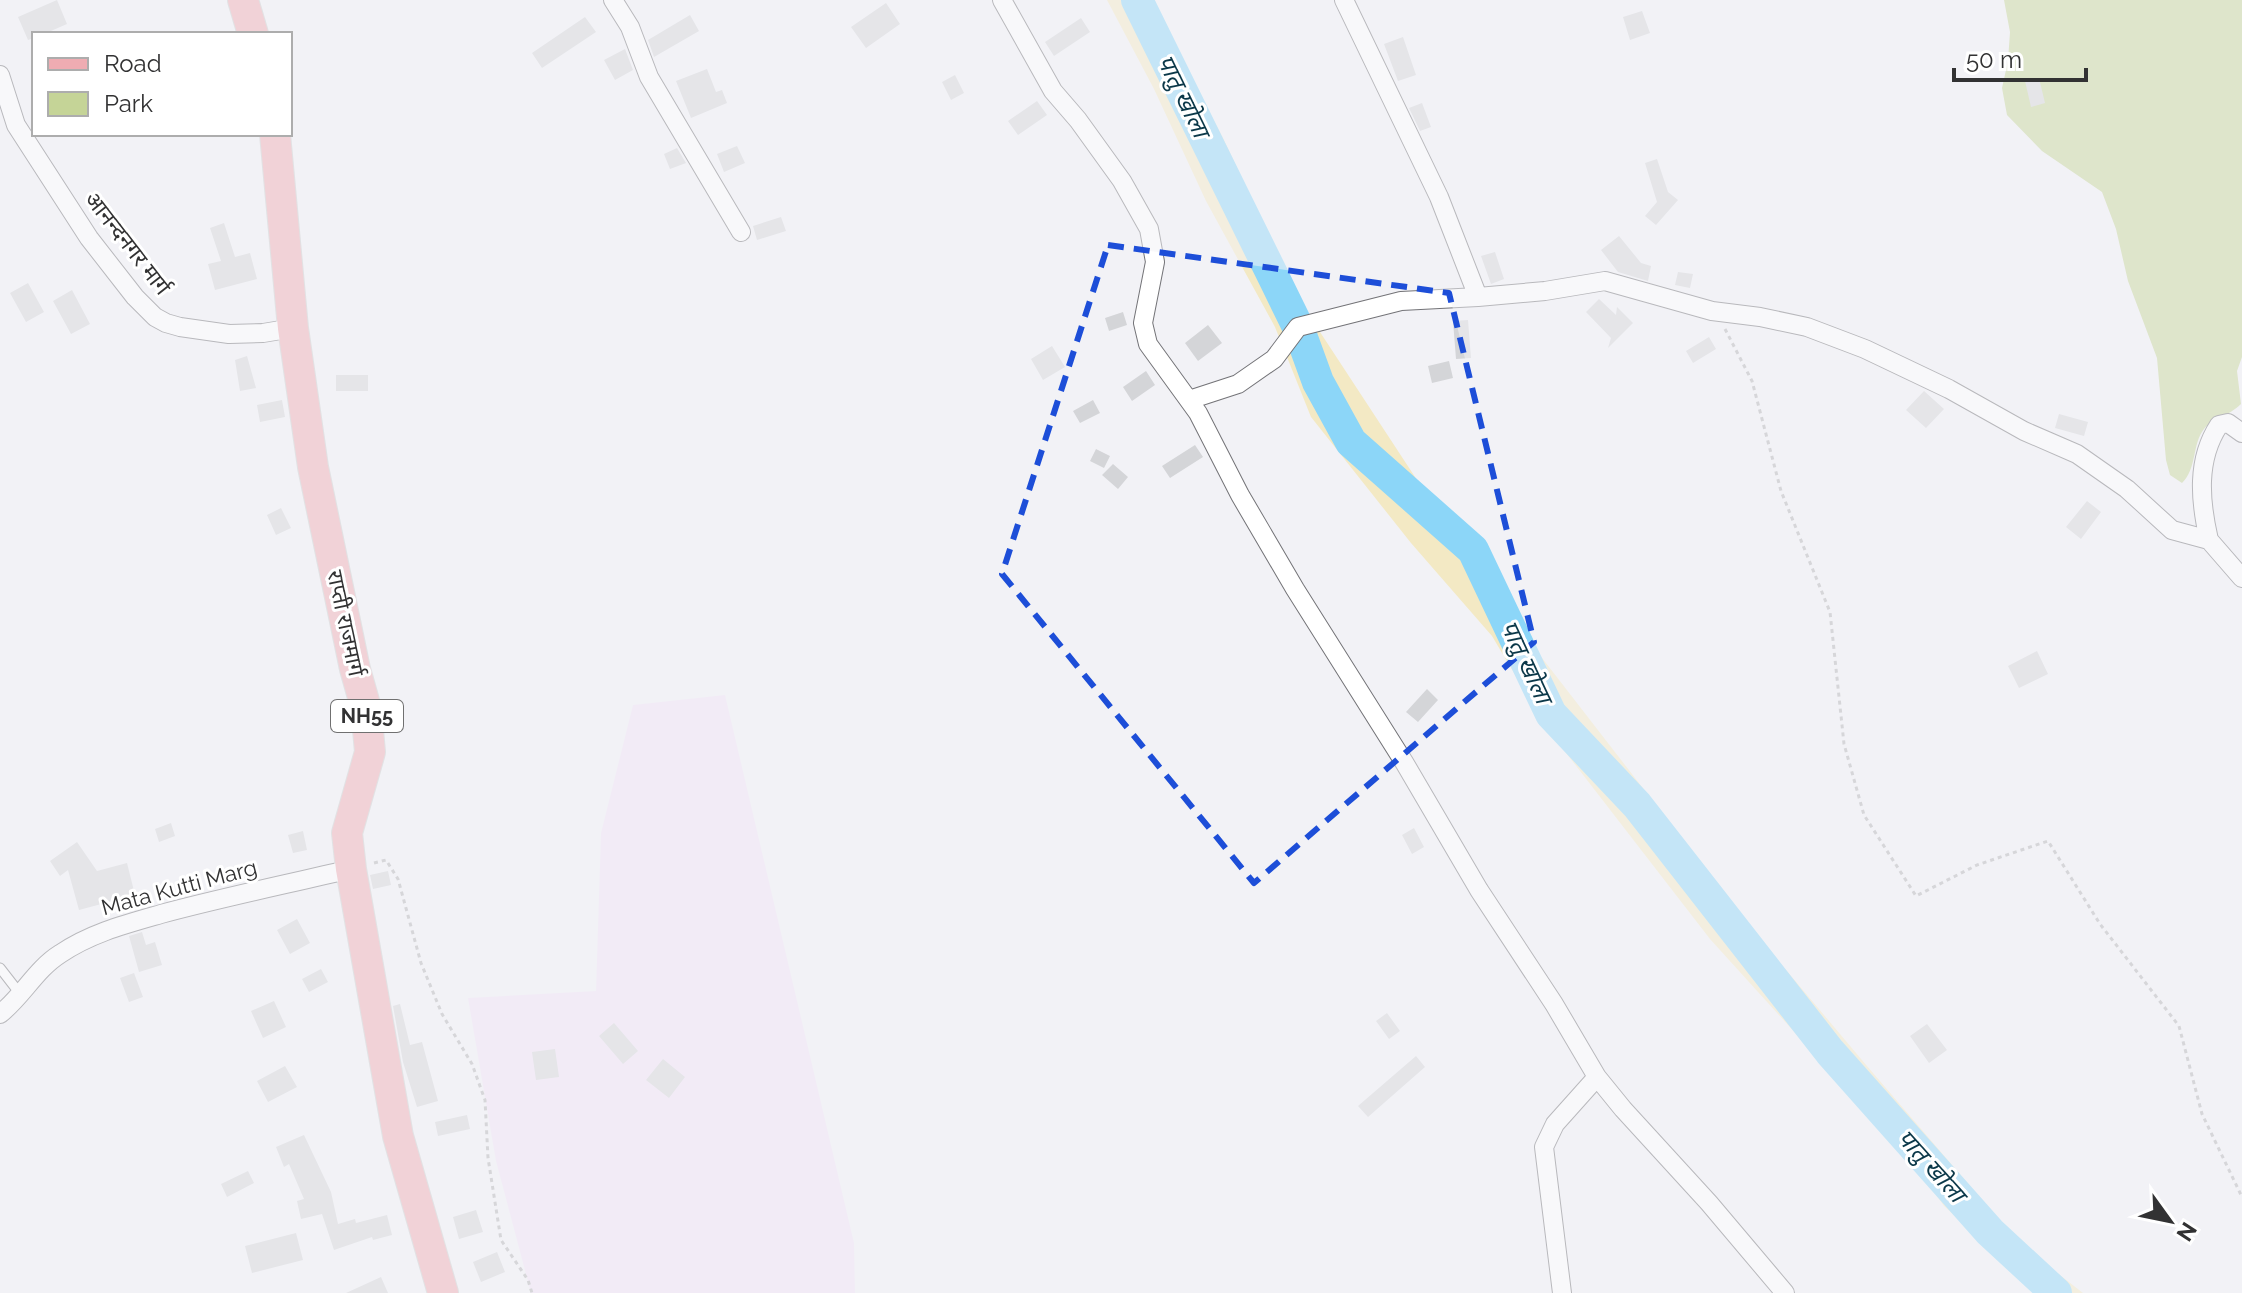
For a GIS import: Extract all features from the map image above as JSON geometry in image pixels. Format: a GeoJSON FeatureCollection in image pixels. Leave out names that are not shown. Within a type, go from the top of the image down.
{"type":"FeatureCollection","features":[{"type":"Feature","properties":{"kind":"main road"},"geometry":{"type":"LineString","coordinates":[[243,0],[252,32]]}},
{"type":"Feature","properties":{"kind":"main road","name":"राप्ती राजमार्ग"},"geometry":{"type":"LineString","coordinates":[[275,136],[293,328],[313,467],[366,708],[370,752],[347,833],[351,869],[398,1136],[443,1293]]}},
{"type":"Feature","properties":{"kind":"street"},"geometry":{"type":"LineString","coordinates":[[613,0],[630,27],[649,77],[741,232]]}},
{"type":"Feature","properties":{"kind":"street"},"geometry":{"type":"LineString","coordinates":[[1002,0],[1053,91],[1122,181],[1149,229],[1155,262],[1143,323],[1148,344],[1189,400],[1295,589],[1597,1077],[1785,1293]]}},
{"type":"Feature","properties":{"kind":"street"},"geometry":{"type":"LineString","coordinates":[[1344,0],[1439,197],[1478,297]]}},
{"type":"Feature","properties":{"kind":"street","name":"आनन्दनगर मार्ग"},"geometry":{"type":"LineString","coordinates":[[0,75],[16,125],[89,238],[135,297],[155,317],[180,327],[229,334],[293,328]]}},
{"type":"Feature","properties":{"kind":"street"},"geometry":{"type":"LineString","coordinates":[[1189,400],[1238,384],[1274,359],[1298,327],[1401,301],[1545,291],[1605,281],[1716,312],[1807,327],[1865,349],[1949,389],[2024,431],[2077,454],[2127,489],[2172,530],[2209,540]]}},
{"type":"Feature","properties":{"kind":"street"},"geometry":{"type":"LineString","coordinates":[[2242,433],[2228,423],[2219,425],[2203,457],[2201,488],[2209,540],[2242,578]]}},
{"type":"Feature","properties":{"kind":"street","name":"Mata Kutti Marg"},"geometry":{"type":"LineString","coordinates":[[0,1014],[56,956],[109,929],[210,900],[351,869]]}},
{"type":"Feature","properties":{"kind":"street"},"geometry":{"type":"LineString","coordinates":[[1562,1293],[1544,1147],[1555,1124],[1597,1077]]}},
{"type":"Feature","properties":{"kind":"lane"},"geometry":{"type":"LineString","coordinates":[[0,968],[21,995]]}},
{"type":"Feature","properties":{"kind":"path"},"geometry":{"type":"LineString","coordinates":[[1716,312],[1752,381],[1781,491],[1830,612],[1844,744],[1864,815],[1916,896],[1977,865],[2048,841],[2100,924],[2179,1026],[2202,1114],[2242,1197]]}},
{"type":"Feature","properties":{"kind":"path"},"geometry":{"type":"LineString","coordinates":[[351,869],[386,860],[398,879],[421,963],[442,1014],[472,1064],[485,1100],[488,1158],[501,1240],[528,1280],[532,1293]]}},
{"type":"Feature","properties":{"kind":"highlighted area"},"geometry":{"type":"Polygon","coordinates":[[[1108,245],[1449,293],[1534,642],[1254,883],[1002,574],[1108,245]]]}},
{"type":"Feature","properties":{"kind":"shaded area"},"geometry":{"type":"Polygon","coordinates":[[[725,695],[854,1243],[855,1293],[531,1293],[496,1161],[468,998],[596,991],[601,833],[633,705],[725,695]]]}},
{"type":"Feature","properties":{"kind":"green space"},"geometry":{"type":"Polygon","coordinates":[[[2004,0],[2242,0],[2242,357],[2237,371],[2241,404],[2204,429],[2190,471],[2182,483],[2170,475],[2157,358],[2128,281],[2116,229],[2102,192],[2042,151],[2007,115],[2002,88],[2010,32],[2004,0]]]}},
{"type":"Feature","properties":{"kind":"sand"},"geometry":{"type":"Polygon","coordinates":[[[1107,0],[1151,0],[1223,138],[1301,303],[1417,480],[1475,535],[1497,566],[1539,654],[1759,938],[1867,1066],[2020,1244],[2083,1293],[2039,1293],[1944,1206],[1914,1164],[1710,939],[1546,727],[1492,636],[1411,543],[1311,417],[1275,327],[1206,201],[1154,89],[1107,0]]]}},
{"type":"Feature","properties":{"kind":"building"},"geometry":{"type":"Polygon","coordinates":[[[57,0],[67,24],[49,32],[32,32],[32,39],[28,40],[18,17],[57,0]]]}},
{"type":"Feature","properties":{"kind":"building"},"geometry":{"type":"Polygon","coordinates":[[[886,3],[900,24],[866,48],[851,27],[886,3]]]}},
{"type":"Feature","properties":{"kind":"building"},"geometry":{"type":"Polygon","coordinates":[[[1642,11],[1650,33],[1630,40],[1623,17],[1642,11]]]}},
{"type":"Feature","properties":{"kind":"building"},"geometry":{"type":"Polygon","coordinates":[[[690,15],[699,31],[654,57],[648,40],[690,15]]]}},
{"type":"Feature","properties":{"kind":"building"},"geometry":{"type":"Polygon","coordinates":[[[585,17],[596,32],[542,68],[532,53],[585,17]]]}},
{"type":"Feature","properties":{"kind":"building"},"geometry":{"type":"Polygon","coordinates":[[[1081,18],[1090,32],[1054,56],[1045,42],[1081,18]]]}},
{"type":"Feature","properties":{"kind":"building"},"geometry":{"type":"Polygon","coordinates":[[[1403,37],[1416,75],[1398,81],[1384,44],[1403,37]]]}},
{"type":"Feature","properties":{"kind":"building"},"geometry":{"type":"Polygon","coordinates":[[[625,49],[633,70],[615,80],[604,60],[625,49]]]}},
{"type":"Feature","properties":{"kind":"building"},"geometry":{"type":"Polygon","coordinates":[[[707,69],[716,92],[722,90],[727,103],[691,118],[676,81],[707,69]]]}},
{"type":"Feature","properties":{"kind":"building"},"geometry":{"type":"Polygon","coordinates":[[[955,75],[964,93],[951,100],[942,82],[955,75]]]}},
{"type":"Feature","properties":{"kind":"building"},"geometry":{"type":"Polygon","coordinates":[[[2039,78],[2045,103],[2031,107],[2025,81],[2039,78]]]}},
{"type":"Feature","properties":{"kind":"building"},"geometry":{"type":"Polygon","coordinates":[[[1037,101],[1047,115],[1018,135],[1008,121],[1037,101]]]}},
{"type":"Feature","properties":{"kind":"building"},"geometry":{"type":"Polygon","coordinates":[[[1422,103],[1431,127],[1420,131],[1409,108],[1422,103]]]}},
{"type":"Feature","properties":{"kind":"building"},"geometry":{"type":"Polygon","coordinates":[[[737,146],[745,163],[724,172],[717,154],[737,146]]]}},
{"type":"Feature","properties":{"kind":"building"},"geometry":{"type":"Polygon","coordinates":[[[677,148],[686,163],[670,169],[664,154],[677,148]]]}},
{"type":"Feature","properties":{"kind":"building"},"geometry":{"type":"Polygon","coordinates":[[[1657,159],[1668,192],[1678,200],[1656,225],[1645,216],[1657,202],[1645,163],[1657,159]]]}},
{"type":"Feature","properties":{"kind":"building"},"geometry":{"type":"Polygon","coordinates":[[[781,217],[786,231],[757,240],[753,226],[781,217]]]}},
{"type":"Feature","properties":{"kind":"building"},"geometry":{"type":"Polygon","coordinates":[[[224,223],[235,257],[250,253],[257,279],[215,290],[208,264],[221,261],[210,228],[224,223]]]}},
{"type":"Feature","properties":{"kind":"building"},"geometry":{"type":"Polygon","coordinates":[[[1619,236],[1641,263],[1651,266],[1648,281],[1618,272],[1601,250],[1619,236]]]}},
{"type":"Feature","properties":{"kind":"building"},"geometry":{"type":"Polygon","coordinates":[[[1495,252],[1504,279],[1491,284],[1481,256],[1495,252]]]}},
{"type":"Feature","properties":{"kind":"building"},"geometry":{"type":"Polygon","coordinates":[[[1678,272],[1693,274],[1690,288],[1675,285],[1678,272]]]}},
{"type":"Feature","properties":{"kind":"building"},"geometry":{"type":"Polygon","coordinates":[[[28,283],[44,312],[26,322],[10,293],[28,283]]]}},
{"type":"Feature","properties":{"kind":"building"},"geometry":{"type":"Polygon","coordinates":[[[72,290],[90,324],[71,334],[53,301],[72,290]]]}},
{"type":"Feature","properties":{"kind":"building"},"geometry":{"type":"Polygon","coordinates":[[[1599,299],[1616,315],[1617,307],[1633,323],[1608,348],[1611,338],[1586,312],[1599,299]]]}},
{"type":"Feature","properties":{"kind":"building"},"geometry":{"type":"Polygon","coordinates":[[[1123,312],[1127,325],[1109,331],[1105,318],[1123,312]]]}},
{"type":"Feature","properties":{"kind":"building"},"geometry":{"type":"Polygon","coordinates":[[[1468,320],[1471,358],[1456,359],[1453,321],[1468,320]]]}},
{"type":"Feature","properties":{"kind":"building"},"geometry":{"type":"Polygon","coordinates":[[[1208,325],[1222,343],[1198,361],[1185,343],[1208,325]]]}},
{"type":"Feature","properties":{"kind":"building"},"geometry":{"type":"Polygon","coordinates":[[[1709,337],[1716,349],[1693,363],[1686,351],[1709,337]]]}},
{"type":"Feature","properties":{"kind":"building"},"geometry":{"type":"Polygon","coordinates":[[[1052,346],[1065,367],[1043,380],[1031,359],[1052,346]]]}},
{"type":"Feature","properties":{"kind":"building"},"geometry":{"type":"Polygon","coordinates":[[[247,356],[256,388],[240,391],[235,360],[247,356]]]}},
{"type":"Feature","properties":{"kind":"building"},"geometry":{"type":"Polygon","coordinates":[[[1449,361],[1453,378],[1432,383],[1428,366],[1449,361]]]}},
{"type":"Feature","properties":{"kind":"building"},"geometry":{"type":"Polygon","coordinates":[[[1146,371],[1155,385],[1132,401],[1123,387],[1146,371]]]}},
{"type":"Feature","properties":{"kind":"building"},"geometry":{"type":"Polygon","coordinates":[[[336,375],[368,375],[368,391],[336,391],[336,375]]]}},
{"type":"Feature","properties":{"kind":"building"},"geometry":{"type":"Polygon","coordinates":[[[1924,391],[1944,409],[1926,428],[1906,410],[1924,391]]]}},
{"type":"Feature","properties":{"kind":"building"},"geometry":{"type":"Polygon","coordinates":[[[282,400],[285,417],[260,422],[257,405],[282,400]]]}},
{"type":"Feature","properties":{"kind":"building"},"geometry":{"type":"Polygon","coordinates":[[[1093,400],[1100,413],[1080,423],[1073,411],[1093,400]]]}},
{"type":"Feature","properties":{"kind":"building"},"geometry":{"type":"Polygon","coordinates":[[[2059,414],[2088,422],[2084,436],[2055,428],[2059,414]]]}},
{"type":"Feature","properties":{"kind":"building"},"geometry":{"type":"Polygon","coordinates":[[[1195,445],[1203,457],[1170,478],[1162,466],[1195,445]]]}},
{"type":"Feature","properties":{"kind":"building"},"geometry":{"type":"Polygon","coordinates":[[[1096,449],[1110,456],[1104,468],[1090,461],[1096,449]]]}},
{"type":"Feature","properties":{"kind":"building"},"geometry":{"type":"Polygon","coordinates":[[[1113,464],[1128,477],[1118,489],[1102,475],[1113,464]]]}},
{"type":"Feature","properties":{"kind":"building"},"geometry":{"type":"Polygon","coordinates":[[[2087,501],[2101,512],[2081,539],[2066,527],[2087,501]]]}},
{"type":"Feature","properties":{"kind":"building"},"geometry":{"type":"Polygon","coordinates":[[[281,508],[291,528],[276,535],[267,515],[281,508]]]}},
{"type":"Feature","properties":{"kind":"building"},"geometry":{"type":"Polygon","coordinates":[[[2037,651],[2048,674],[2019,688],[2008,666],[2037,651]]]}},
{"type":"Feature","properties":{"kind":"building"},"geometry":{"type":"Polygon","coordinates":[[[1427,689],[1438,700],[1418,722],[1406,712],[1427,689]]]}},
{"type":"Feature","properties":{"kind":"building"},"geometry":{"type":"Polygon","coordinates":[[[171,823],[175,836],[159,842],[155,829],[171,823]]]}},
{"type":"Feature","properties":{"kind":"building"},"geometry":{"type":"Polygon","coordinates":[[[1414,828],[1424,847],[1412,854],[1402,835],[1414,828]]]}},
{"type":"Feature","properties":{"kind":"building"},"geometry":{"type":"Polygon","coordinates":[[[303,831],[307,850],[293,853],[288,835],[303,831]]]}},
{"type":"Feature","properties":{"kind":"building"},"geometry":{"type":"Polygon","coordinates":[[[77,842],[97,871],[127,863],[135,895],[79,910],[68,870],[60,876],[50,861],[77,842]]]}},
{"type":"Feature","properties":{"kind":"building"},"geometry":{"type":"Polygon","coordinates":[[[388,871],[391,885],[373,889],[370,875],[388,871]]]}},
{"type":"Feature","properties":{"kind":"building"},"geometry":{"type":"Polygon","coordinates":[[[297,919],[310,943],[290,954],[277,930],[297,919]]]}},
{"type":"Feature","properties":{"kind":"building"},"geometry":{"type":"Polygon","coordinates":[[[142,932],[146,945],[155,942],[162,965],[139,972],[129,936],[142,932]]]}},
{"type":"Feature","properties":{"kind":"building"},"geometry":{"type":"Polygon","coordinates":[[[321,969],[328,982],[309,992],[302,979],[321,969]]]}},
{"type":"Feature","properties":{"kind":"building"},"geometry":{"type":"Polygon","coordinates":[[[134,973],[143,997],[129,1002],[120,978],[134,973]]]}},
{"type":"Feature","properties":{"kind":"building"},"geometry":{"type":"Polygon","coordinates":[[[274,1001],[286,1027],[263,1038],[251,1011],[274,1001]]]}},
{"type":"Feature","properties":{"kind":"building"},"geometry":{"type":"Polygon","coordinates":[[[400,1004],[410,1045],[422,1042],[438,1101],[417,1107],[403,1062],[393,1006],[400,1004]]]}},
{"type":"Feature","properties":{"kind":"building"},"geometry":{"type":"Polygon","coordinates":[[[1387,1013],[1400,1031],[1389,1039],[1376,1021],[1387,1013]]]}},
{"type":"Feature","properties":{"kind":"building"},"geometry":{"type":"Polygon","coordinates":[[[614,1023],[638,1051],[623,1064],[599,1036],[614,1023]]]}},
{"type":"Feature","properties":{"kind":"building"},"geometry":{"type":"Polygon","coordinates":[[[1927,1024],[1947,1050],[1929,1063],[1910,1036],[1927,1024]]]}},
{"type":"Feature","properties":{"kind":"building"},"geometry":{"type":"Polygon","coordinates":[[[555,1049],[559,1077],[536,1080],[532,1052],[555,1049]]]}},
{"type":"Feature","properties":{"kind":"building"},"geometry":{"type":"Polygon","coordinates":[[[1416,1056],[1425,1067],[1368,1117],[1358,1106],[1416,1056]]]}},
{"type":"Feature","properties":{"kind":"building"},"geometry":{"type":"Polygon","coordinates":[[[663,1059],[685,1077],[669,1098],[646,1080],[663,1059]]]}},
{"type":"Feature","properties":{"kind":"building"},"geometry":{"type":"Polygon","coordinates":[[[285,1066],[297,1087],[268,1102],[257,1081],[285,1066]]]}},
{"type":"Feature","properties":{"kind":"building"},"geometry":{"type":"Polygon","coordinates":[[[467,1115],[470,1129],[438,1136],[435,1122],[467,1115]]]}},
{"type":"Feature","properties":{"kind":"building"},"geometry":{"type":"Polygon","coordinates":[[[304,1135],[331,1192],[338,1224],[387,1215],[392,1235],[373,1240],[372,1237],[334,1250],[322,1214],[301,1219],[297,1201],[304,1199],[289,1164],[284,1167],[276,1147],[304,1135]]]}},
{"type":"Feature","properties":{"kind":"building"},"geometry":{"type":"Polygon","coordinates":[[[248,1171],[254,1183],[227,1197],[221,1184],[248,1171]]]}},
{"type":"Feature","properties":{"kind":"building"},"geometry":{"type":"Polygon","coordinates":[[[476,1210],[483,1232],[459,1239],[453,1217],[476,1210]]]}},
{"type":"Feature","properties":{"kind":"building"},"geometry":{"type":"Polygon","coordinates":[[[296,1233],[303,1260],[252,1273],[245,1246],[296,1233]]]}},
{"type":"Feature","properties":{"kind":"building"},"geometry":{"type":"Polygon","coordinates":[[[497,1252],[505,1272],[481,1282],[473,1262],[497,1252]]]}},
{"type":"Feature","properties":{"kind":"building"},"geometry":{"type":"Polygon","coordinates":[[[381,1277],[388,1293],[346,1293],[381,1277]]]}},
{"type":"Feature","properties":{"kind":"waterway","name":"पातु खोला"},"geometry":{"type":"LineString","coordinates":[[1137,0],[1298,327],[1318,382],[1351,442],[1473,550],[1551,714],[1637,805],[1830,1052],[1990,1232],[2056,1293]]}}]}
